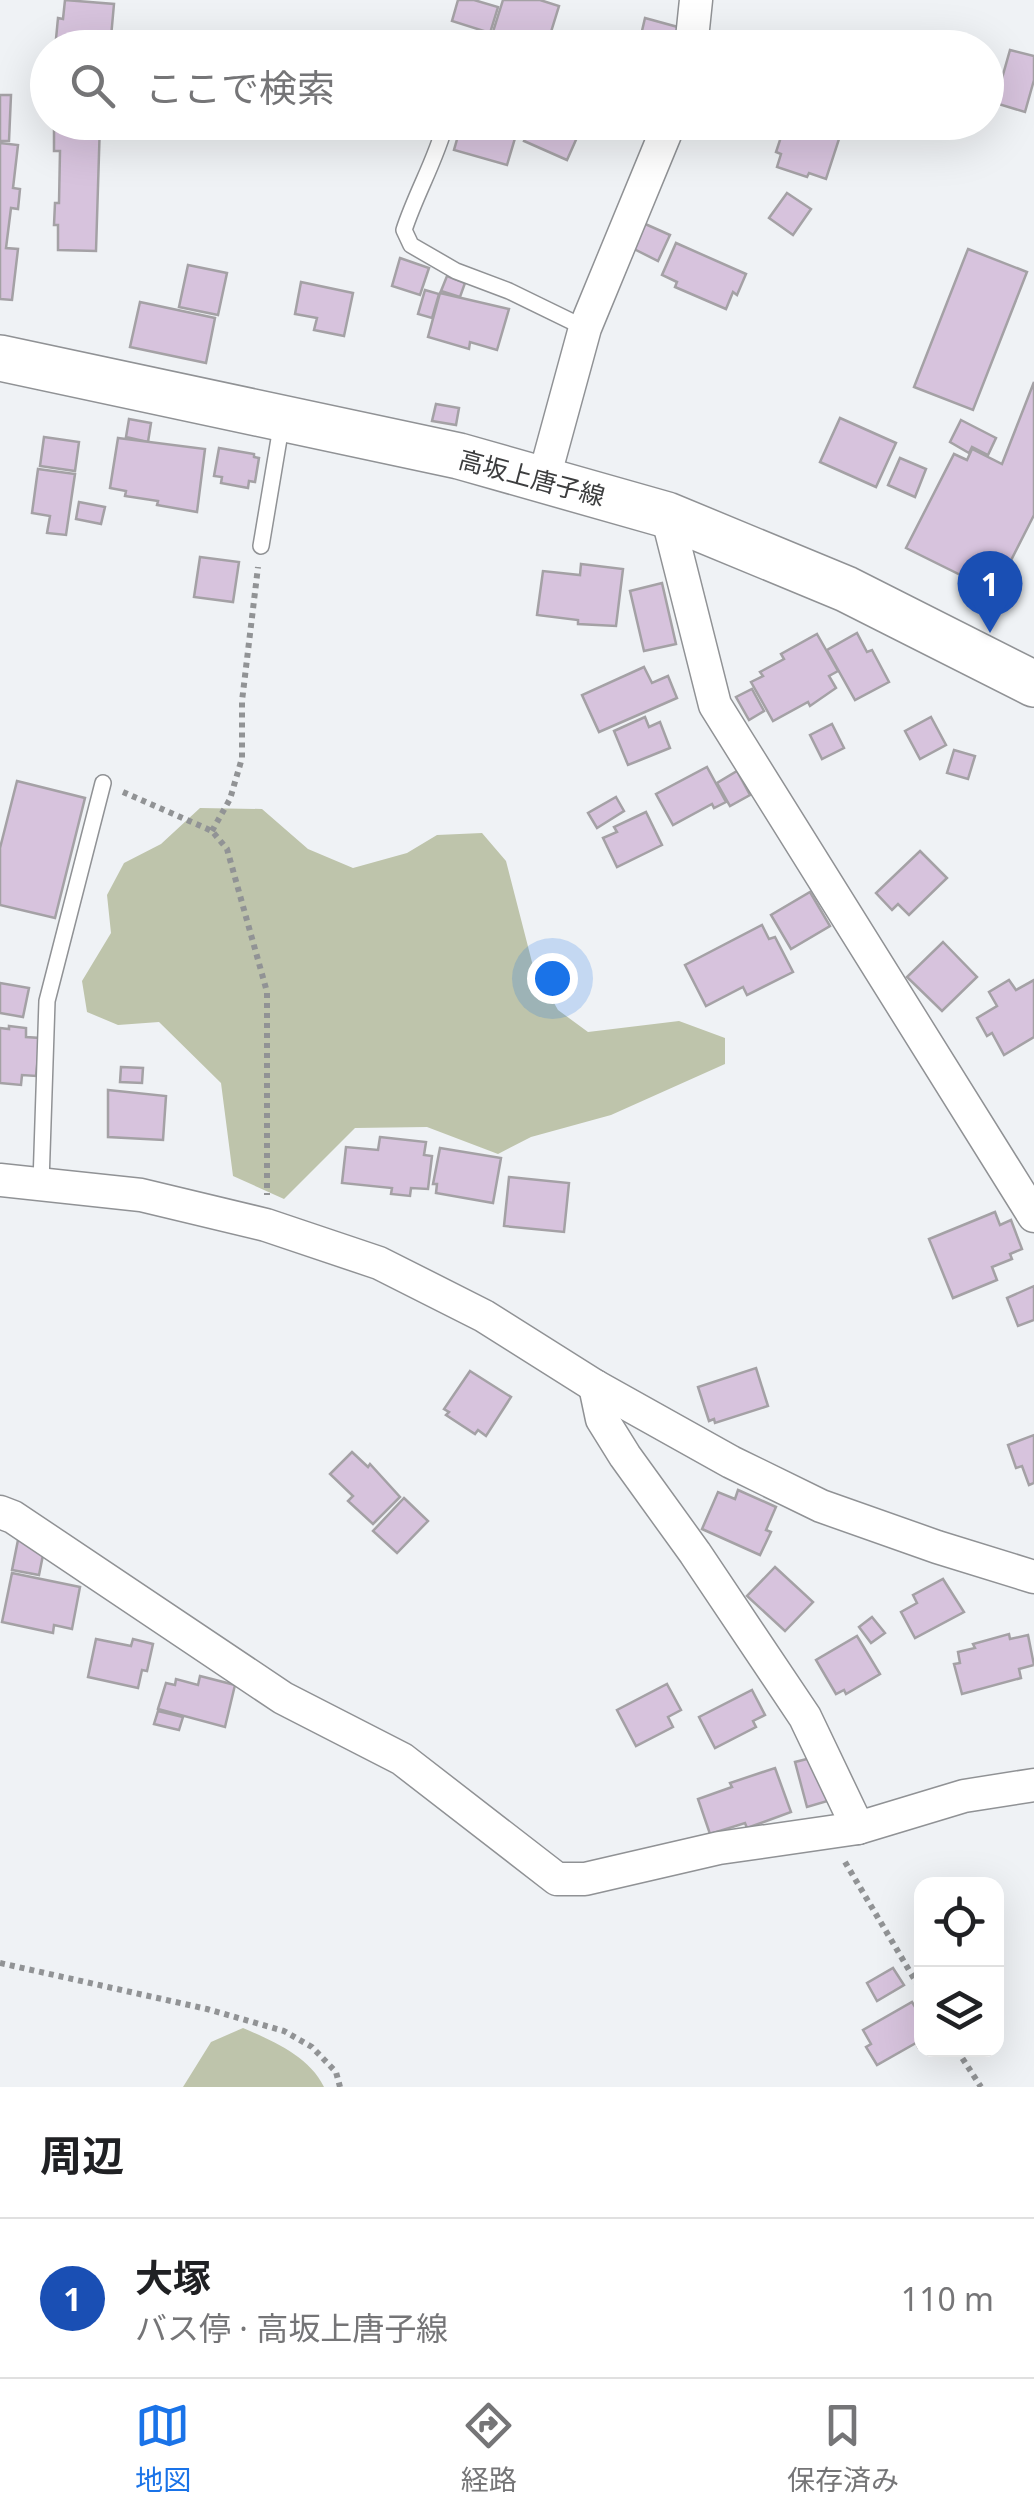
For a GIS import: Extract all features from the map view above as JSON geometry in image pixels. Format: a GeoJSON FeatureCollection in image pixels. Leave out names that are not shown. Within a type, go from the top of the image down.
{"type":"FeatureCollection","features":[{"type":"Feature","properties":{"kind":"main road","name":"高坂上唐子線"},"geometry":{"type":"LineString","coordinates":[[0,358],[283,417],[544,478],[667,515],[846,590],[1034,684]]}},
{"type":"Feature","properties":{"kind":"street"},"geometry":{"type":"LineString","coordinates":[[694,30],[696,0]]}},
{"type":"Feature","properties":{"kind":"street"},"geometry":{"type":"LineString","coordinates":[[544,478],[584,328],[662,140]]}},
{"type":"Feature","properties":{"kind":"street"},"geometry":{"type":"LineString","coordinates":[[667,515],[715,705],[1034,1216]]}},
{"type":"Feature","properties":{"kind":"street"},"geometry":{"type":"LineString","coordinates":[[0,1180],[141,1195],[266,1225],[379,1264],[484,1316],[595,1386],[821,1506],[937,1548],[1034,1576]]}},
{"type":"Feature","properties":{"kind":"street"},"geometry":{"type":"LineString","coordinates":[[595,1386],[602,1419],[625,1456],[806,1717],[843,1831]]}},
{"type":"Feature","properties":{"kind":"street"},"geometry":{"type":"LineString","coordinates":[[0,1512],[282,1698],[402,1759],[558,1879],[584,1879],[719,1848],[843,1831],[964,1796],[1034,1785]]}},
{"type":"Feature","properties":{"kind":"lane"},"geometry":{"type":"LineString","coordinates":[[440,140],[404,230],[410,244],[456,271],[509,291],[584,328]]}},
{"type":"Feature","properties":{"kind":"lane"},"geometry":{"type":"LineString","coordinates":[[261,546],[283,417]]}},
{"type":"Feature","properties":{"kind":"lane"},"geometry":{"type":"LineString","coordinates":[[41,1183],[48,1001],[103,784]]}},
{"type":"Feature","properties":{"kind":"path"},"geometry":{"type":"LineString","coordinates":[[212,831],[230,799],[242,758],[242,701],[261,546]]}},
{"type":"Feature","properties":{"kind":"path"},"geometry":{"type":"LineString","coordinates":[[103,784],[212,831],[227,849],[267,992],[266,1225]]}},
{"type":"Feature","properties":{"kind":"path"},"geometry":{"type":"LineString","coordinates":[[843,1831],[914,1976]]}},
{"type":"Feature","properties":{"kind":"path"},"geometry":{"type":"LineString","coordinates":[[0,1962],[207,2009],[284,2031],[312,2047],[336,2072],[340,2087]]}},
{"type":"Feature","properties":{"kind":"path"},"geometry":{"type":"LineString","coordinates":[[961,2057],[980,2087]]}},
{"type":"Feature","properties":{"kind":"green space"},"geometry":{"type":"Polygon","coordinates":[[[200,808],[262,809],[308,849],[353,868],[407,853],[437,835],[482,833],[506,861],[533,966],[558,1010],[588,1032],[679,1021],[725,1038],[725,1064],[611,1115],[531,1137],[498,1154],[427,1127],[355,1128],[284,1199],[233,1176],[221,1083],[159,1022],[118,1025],[87,1012],[82,981],[111,933],[107,895],[124,863],[161,844],[200,808]]]}},
{"type":"Feature","properties":{"kind":"green space"},"geometry":{"type":"Polygon","coordinates":[[[243,2028],[300,2058],[324,2087],[183,2087],[211,2042],[243,2028]]]}},
{"type":"Feature","properties":{"kind":"building"},"geometry":{"type":"Polygon","coordinates":[[[65,0],[114,4],[112,30],[57,30],[58,18],[63,19],[65,0]]]}},
{"type":"Feature","properties":{"kind":"building"},"geometry":{"type":"Polygon","coordinates":[[[458,0],[498,7],[491,30],[452,21],[458,0]]]}},
{"type":"Feature","properties":{"kind":"building"},"geometry":{"type":"Polygon","coordinates":[[[503,0],[540,0],[559,6],[552,30],[494,30],[503,0]]]}},
{"type":"Feature","properties":{"kind":"building"},"geometry":{"type":"Polygon","coordinates":[[[645,18],[685,29],[685,30],[642,30],[645,18]]]}},
{"type":"Feature","properties":{"kind":"building"},"geometry":{"type":"Polygon","coordinates":[[[1010,50],[1034,56],[1034,80],[1025,112],[1004,106],[1004,71],[1010,50]]]}},
{"type":"Feature","properties":{"kind":"building"},"geometry":{"type":"Polygon","coordinates":[[[0,95],[11,95],[9,141],[0,141],[0,95]]]}},
{"type":"Feature","properties":{"kind":"building"},"geometry":{"type":"Polygon","coordinates":[[[54,140],[99,140],[96,251],[58,250],[58,225],[54,225],[55,203],[59,203],[60,151],[54,151],[54,140]]]}},
{"type":"Feature","properties":{"kind":"building"},"geometry":{"type":"Polygon","coordinates":[[[457,140],[514,140],[507,165],[454,150],[457,140]]]}},
{"type":"Feature","properties":{"kind":"building"},"geometry":{"type":"Polygon","coordinates":[[[524,140],[576,140],[567,160],[524,140]]]}},
{"type":"Feature","properties":{"kind":"building"},"geometry":{"type":"Polygon","coordinates":[[[780,140],[839,140],[826,179],[777,167],[781,154],[776,152],[780,140]]]}},
{"type":"Feature","properties":{"kind":"building"},"geometry":{"type":"Polygon","coordinates":[[[0,143],[18,145],[13,188],[20,189],[18,209],[11,208],[6,248],[18,249],[12,300],[0,299],[0,143]]]}},
{"type":"Feature","properties":{"kind":"building"},"geometry":{"type":"Polygon","coordinates":[[[787,193],[811,209],[793,235],[769,218],[787,193]]]}},
{"type":"Feature","properties":{"kind":"building"},"geometry":{"type":"Polygon","coordinates":[[[643,223],[670,235],[658,261],[632,248],[643,223]]]}},
{"type":"Feature","properties":{"kind":"building"},"geometry":{"type":"Polygon","coordinates":[[[676,243],[746,274],[726,309],[675,287],[677,282],[662,275],[676,243]]]}},
{"type":"Feature","properties":{"kind":"building"},"geometry":{"type":"Polygon","coordinates":[[[968,249],[1027,272],[973,410],[914,387],[968,249]]]}},
{"type":"Feature","properties":{"kind":"building"},"geometry":{"type":"Polygon","coordinates":[[[400,258],[429,268],[420,295],[392,286],[400,258]]]}},
{"type":"Feature","properties":{"kind":"building"},"geometry":{"type":"Polygon","coordinates":[[[188,265],[227,273],[218,315],[179,307],[188,265]]]}},
{"type":"Feature","properties":{"kind":"building"},"geometry":{"type":"Polygon","coordinates":[[[447,276],[465,283],[460,297],[441,291],[447,276]]]}},
{"type":"Feature","properties":{"kind":"building"},"geometry":{"type":"Polygon","coordinates":[[[301,282],[353,293],[344,336],[314,330],[317,318],[295,314],[301,282]]]}},
{"type":"Feature","properties":{"kind":"building"},"geometry":{"type":"Polygon","coordinates":[[[425,290],[439,294],[432,318],[418,314],[425,290]]]}},
{"type":"Feature","properties":{"kind":"building"},"geometry":{"type":"Polygon","coordinates":[[[440,293],[509,309],[497,350],[470,342],[469,349],[428,337],[440,293]]]}},
{"type":"Feature","properties":{"kind":"building"},"geometry":{"type":"Polygon","coordinates":[[[140,302],[215,318],[206,363],[130,347],[140,302]]]}},
{"type":"Feature","properties":{"kind":"building"},"geometry":{"type":"Polygon","coordinates":[[[1034,382],[1034,515],[995,592],[906,548],[954,454],[967,460],[972,449],[1002,464],[1034,382]]]}},
{"type":"Feature","properties":{"kind":"building"},"geometry":{"type":"Polygon","coordinates":[[[436,404],[459,408],[456,425],[432,421],[436,404]]]}},
{"type":"Feature","properties":{"kind":"building"},"geometry":{"type":"Polygon","coordinates":[[[840,418],[896,443],[876,487],[820,462],[840,418]]]}},
{"type":"Feature","properties":{"kind":"building"},"geometry":{"type":"Polygon","coordinates":[[[129,419],[151,423],[148,442],[126,437],[129,419]]]}},
{"type":"Feature","properties":{"kind":"building"},"geometry":{"type":"Polygon","coordinates":[[[961,420],[996,438],[988,455],[972,447],[969,453],[950,442],[961,420]]]}},
{"type":"Feature","properties":{"kind":"building"},"geometry":{"type":"Polygon","coordinates":[[[44,437],[79,442],[75,471],[40,466],[44,437]]]}},
{"type":"Feature","properties":{"kind":"building"},"geometry":{"type":"Polygon","coordinates":[[[118,438],[205,449],[197,512],[157,505],[158,501],[125,496],[126,491],[110,488],[118,438]]]}},
{"type":"Feature","properties":{"kind":"building"},"geometry":{"type":"Polygon","coordinates":[[[219,448],[259,458],[255,482],[249,481],[248,488],[221,483],[222,477],[214,476],[219,448]]]}},
{"type":"Feature","properties":{"kind":"building"},"geometry":{"type":"Polygon","coordinates":[[[900,458],[926,469],[915,497],[888,485],[900,458]]]}},
{"type":"Feature","properties":{"kind":"building"},"geometry":{"type":"Polygon","coordinates":[[[38,469],[75,474],[66,535],[47,533],[50,516],[32,513],[38,469]]]}},
{"type":"Feature","properties":{"kind":"building"},"geometry":{"type":"Polygon","coordinates":[[[79,502],[105,507],[101,524],[76,519],[79,502]]]}},
{"type":"Feature","properties":{"kind":"building"},"geometry":{"type":"Polygon","coordinates":[[[200,557],[239,562],[233,602],[194,597],[200,557]]]}},
{"type":"Feature","properties":{"kind":"building"},"geometry":{"type":"Polygon","coordinates":[[[581,564],[623,569],[616,626],[578,624],[578,620],[537,615],[543,571],[580,575],[581,564]]]}},
{"type":"Feature","properties":{"kind":"building"},"geometry":{"type":"Polygon","coordinates":[[[662,583],[676,644],[644,651],[630,591],[662,583]]]}},
{"type":"Feature","properties":{"kind":"building"},"geometry":{"type":"Polygon","coordinates":[[[857,633],[867,652],[872,650],[889,682],[855,700],[827,650],[857,633]]]}},
{"type":"Feature","properties":{"kind":"building"},"geometry":{"type":"Polygon","coordinates":[[[817,634],[838,671],[829,676],[836,688],[810,706],[808,702],[773,721],[751,682],[763,676],[760,672],[784,659],[781,654],[817,634]]]}},
{"type":"Feature","properties":{"kind":"building"},"geometry":{"type":"Polygon","coordinates":[[[644,667],[652,683],[668,676],[677,698],[599,732],[582,695],[644,667]]]}},
{"type":"Feature","properties":{"kind":"building"},"geometry":{"type":"Polygon","coordinates":[[[752,689],[764,711],[749,720],[736,697],[752,689]]]}},
{"type":"Feature","properties":{"kind":"building"},"geometry":{"type":"Polygon","coordinates":[[[645,717],[649,727],[660,722],[670,748],[628,765],[614,731],[645,717]]]}},
{"type":"Feature","properties":{"kind":"building"},"geometry":{"type":"Polygon","coordinates":[[[931,717],[946,745],[920,759],[905,731],[931,717]]]}},
{"type":"Feature","properties":{"kind":"building"},"geometry":{"type":"Polygon","coordinates":[[[832,724],[844,748],[822,759],[810,735],[832,724]]]}},
{"type":"Feature","properties":{"kind":"building"},"geometry":{"type":"Polygon","coordinates":[[[954,750],[975,756],[968,779],[947,773],[954,750]]]}},
{"type":"Feature","properties":{"kind":"building"},"geometry":{"type":"Polygon","coordinates":[[[707,767],[726,802],[714,808],[712,804],[673,825],[656,794],[707,767]]]}},
{"type":"Feature","properties":{"kind":"building"},"geometry":{"type":"Polygon","coordinates":[[[737,771],[750,795],[730,806],[717,783],[737,771]]]}},
{"type":"Feature","properties":{"kind":"building"},"geometry":{"type":"Polygon","coordinates":[[[17,781],[85,798],[55,918],[0,905],[0,848],[17,781]]]}},
{"type":"Feature","properties":{"kind":"building"},"geometry":{"type":"Polygon","coordinates":[[[616,797],[624,811],[597,828],[588,813],[616,797]]]}},
{"type":"Feature","properties":{"kind":"building"},"geometry":{"type":"Polygon","coordinates":[[[646,812],[662,845],[617,867],[603,838],[617,832],[614,827],[646,812]]]}},
{"type":"Feature","properties":{"kind":"building"},"geometry":{"type":"Polygon","coordinates":[[[920,851],[947,878],[909,915],[898,904],[892,910],[876,893],[920,851]]]}},
{"type":"Feature","properties":{"kind":"building"},"geometry":{"type":"Polygon","coordinates":[[[810,892],[830,926],[791,949],[771,915],[810,892]]]}},
{"type":"Feature","properties":{"kind":"building"},"geometry":{"type":"Polygon","coordinates":[[[762,925],[769,939],[775,937],[793,972],[747,995],[743,987],[706,1006],[685,965],[762,925]]]}},
{"type":"Feature","properties":{"kind":"building"},"geometry":{"type":"Polygon","coordinates":[[[943,942],[977,977],[942,1011],[907,977],[943,942]]]}},
{"type":"Feature","properties":{"kind":"building"},"geometry":{"type":"Polygon","coordinates":[[[1009,980],[1016,990],[1034,980],[1034,1037],[1004,1055],[992,1033],[987,1036],[977,1018],[997,1006],[989,992],[1009,980]]]}},
{"type":"Feature","properties":{"kind":"building"},"geometry":{"type":"Polygon","coordinates":[[[0,983],[29,988],[23,1017],[0,1013],[0,983]]]}},
{"type":"Feature","properties":{"kind":"building"},"geometry":{"type":"Polygon","coordinates":[[[0,1028],[26,1028],[26,1037],[40,1038],[36,1076],[22,1075],[21,1085],[0,1083],[0,1028]]]}},
{"type":"Feature","properties":{"kind":"building"},"geometry":{"type":"Polygon","coordinates":[[[121,1067],[143,1068],[142,1083],[120,1082],[121,1067]]]}},
{"type":"Feature","properties":{"kind":"building"},"geometry":{"type":"Polygon","coordinates":[[[108,1090],[166,1096],[163,1140],[108,1137],[108,1090]]]}},
{"type":"Feature","properties":{"kind":"building"},"geometry":{"type":"Polygon","coordinates":[[[380,1137],[426,1142],[424,1155],[432,1156],[428,1189],[411,1188],[410,1196],[391,1194],[392,1188],[342,1183],[346,1147],[378,1150],[380,1137]]]}},
{"type":"Feature","properties":{"kind":"building"},"geometry":{"type":"Polygon","coordinates":[[[440,1148],[501,1158],[493,1203],[436,1193],[437,1184],[433,1184],[440,1148]]]}},
{"type":"Feature","properties":{"kind":"building"},"geometry":{"type":"Polygon","coordinates":[[[509,1177],[569,1183],[564,1232],[504,1226],[509,1177]]]}},
{"type":"Feature","properties":{"kind":"building"},"geometry":{"type":"Polygon","coordinates":[[[995,1212],[1000,1225],[1011,1220],[1022,1249],[1010,1254],[1012,1259],[992,1267],[997,1280],[953,1298],[929,1239],[995,1212]]]}},
{"type":"Feature","properties":{"kind":"building"},"geometry":{"type":"Polygon","coordinates":[[[1034,1286],[1034,1320],[1018,1326],[1007,1298],[1034,1286]]]}},
{"type":"Feature","properties":{"kind":"building"},"geometry":{"type":"Polygon","coordinates":[[[756,1368],[768,1406],[715,1423],[714,1419],[709,1421],[698,1387],[756,1368]]]}},
{"type":"Feature","properties":{"kind":"building"},"geometry":{"type":"Polygon","coordinates":[[[470,1371],[511,1397],[486,1436],[478,1430],[475,1434],[446,1415],[449,1412],[444,1409],[470,1371]]]}},
{"type":"Feature","properties":{"kind":"building"},"geometry":{"type":"Polygon","coordinates":[[[1034,1435],[1034,1483],[1029,1485],[1022,1466],[1016,1468],[1008,1445],[1034,1435]]]}},
{"type":"Feature","properties":{"kind":"building"},"geometry":{"type":"Polygon","coordinates":[[[352,1452],[368,1467],[370,1464],[400,1497],[373,1524],[348,1501],[353,1496],[330,1474],[352,1452]]]}},
{"type":"Feature","properties":{"kind":"building"},"geometry":{"type":"Polygon","coordinates":[[[738,1490],[776,1507],[766,1530],[771,1532],[760,1555],[702,1529],[718,1492],[735,1499],[738,1490]]]}},
{"type":"Feature","properties":{"kind":"building"},"geometry":{"type":"Polygon","coordinates":[[[404,1498],[428,1521],[397,1553],[373,1531],[404,1498]]]}},
{"type":"Feature","properties":{"kind":"building"},"geometry":{"type":"Polygon","coordinates":[[[18,1540],[45,1545],[39,1575],[12,1570],[18,1540]]]}},
{"type":"Feature","properties":{"kind":"building"},"geometry":{"type":"Polygon","coordinates":[[[775,1567],[813,1602],[785,1631],[747,1596],[775,1567]]]}},
{"type":"Feature","properties":{"kind":"building"},"geometry":{"type":"Polygon","coordinates":[[[12,1573],[80,1587],[72,1629],[54,1625],[53,1633],[2,1622],[12,1573]]]}},
{"type":"Feature","properties":{"kind":"building"},"geometry":{"type":"Polygon","coordinates":[[[943,1579],[964,1612],[915,1638],[901,1612],[917,1603],[913,1595],[943,1579]]]}},
{"type":"Feature","properties":{"kind":"building"},"geometry":{"type":"Polygon","coordinates":[[[872,1617],[885,1633],[871,1643],[859,1627],[872,1617]]]}},
{"type":"Feature","properties":{"kind":"building"},"geometry":{"type":"Polygon","coordinates":[[[1009,1634],[1010,1639],[1028,1635],[1034,1665],[1019,1669],[1021,1678],[962,1694],[954,1664],[960,1663],[958,1652],[1009,1634]]]}},
{"type":"Feature","properties":{"kind":"building"},"geometry":{"type":"Polygon","coordinates":[[[857,1636],[880,1674],[846,1694],[844,1690],[836,1694],[816,1660],[857,1636]]]}},
{"type":"Feature","properties":{"kind":"building"},"geometry":{"type":"Polygon","coordinates":[[[96,1639],[131,1646],[133,1639],[153,1644],[147,1671],[142,1670],[138,1688],[88,1677],[96,1639]]]}},
{"type":"Feature","properties":{"kind":"building"},"geometry":{"type":"Polygon","coordinates":[[[200,1676],[235,1685],[225,1727],[158,1709],[166,1683],[175,1685],[176,1679],[198,1685],[200,1676]]]}},
{"type":"Feature","properties":{"kind":"building"},"geometry":{"type":"Polygon","coordinates":[[[667,1684],[681,1710],[668,1717],[673,1727],[636,1746],[617,1710],[667,1684]]]}},
{"type":"Feature","properties":{"kind":"building"},"geometry":{"type":"Polygon","coordinates":[[[752,1690],[765,1715],[753,1721],[756,1727],[715,1748],[699,1717],[752,1690]]]}},
{"type":"Feature","properties":{"kind":"building"},"geometry":{"type":"Polygon","coordinates":[[[158,1711],[183,1717],[179,1730],[154,1724],[158,1711]]]}},
{"type":"Feature","properties":{"kind":"building"},"geometry":{"type":"Polygon","coordinates":[[[815,1757],[831,1800],[807,1807],[795,1762],[815,1757]]]}},
{"type":"Feature","properties":{"kind":"building"},"geometry":{"type":"Polygon","coordinates":[[[775,1768],[791,1812],[747,1828],[745,1823],[710,1834],[698,1799],[775,1768]]]}},
{"type":"Feature","properties":{"kind":"building"},"geometry":{"type":"Polygon","coordinates":[[[893,1968],[904,1985],[877,2001],[867,1983],[893,1968]]]}},
{"type":"Feature","properties":{"kind":"building"},"geometry":{"type":"Polygon","coordinates":[[[912,2002],[914,2005],[914,2044],[877,2065],[866,2047],[871,2044],[863,2030],[912,2002]]]}},
{"type":"Feature","properties":{"kind":"place","name":"大塚"},"geometry":{"type":"Point","coordinates":[990,633]}}]}
